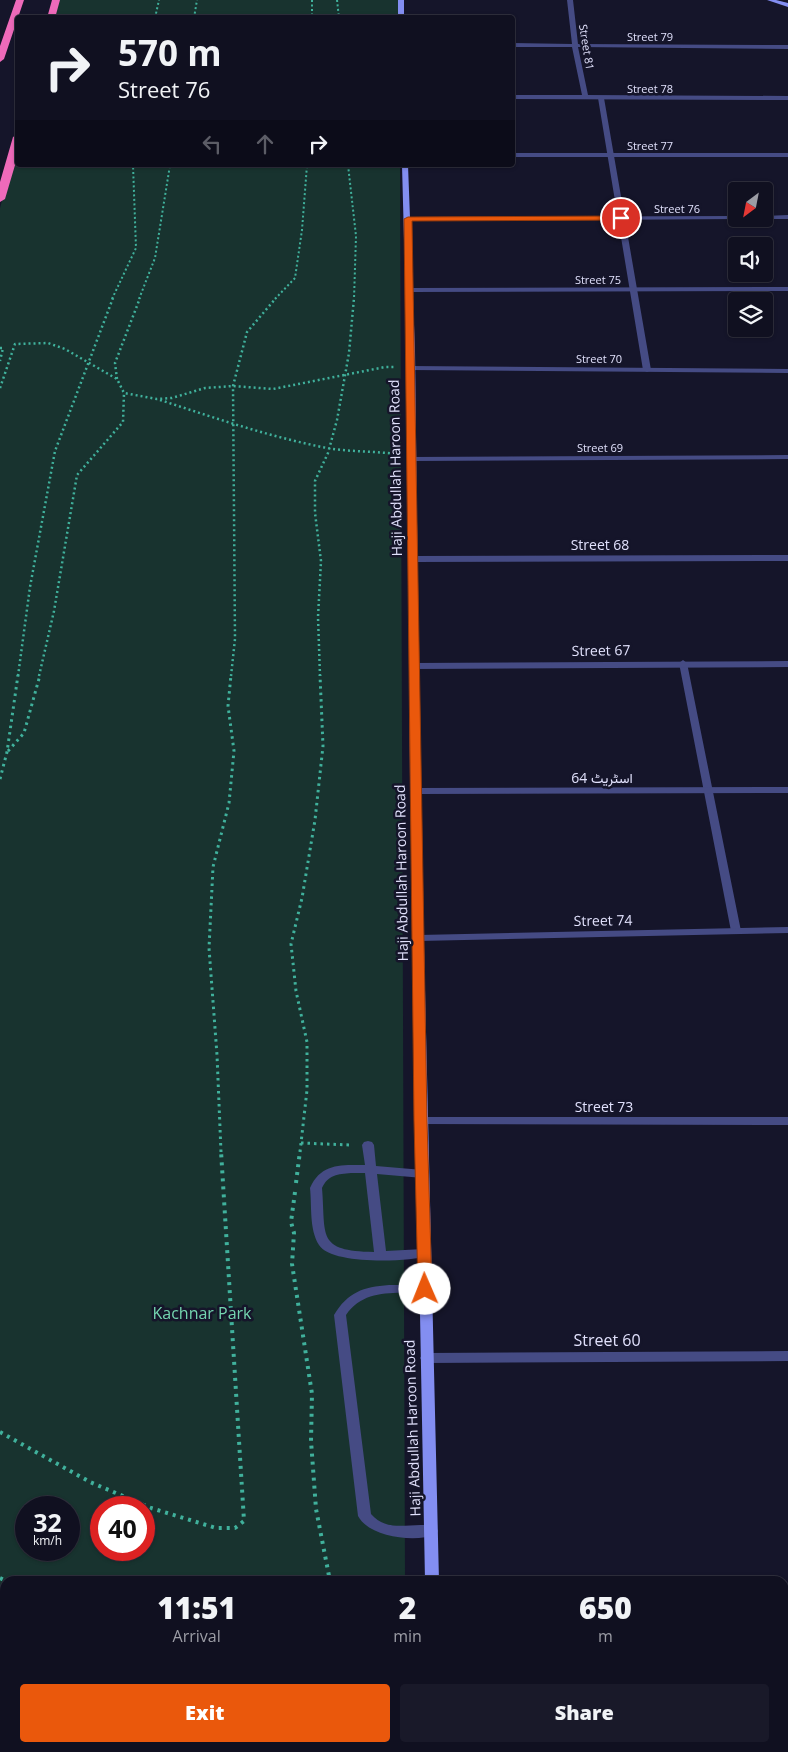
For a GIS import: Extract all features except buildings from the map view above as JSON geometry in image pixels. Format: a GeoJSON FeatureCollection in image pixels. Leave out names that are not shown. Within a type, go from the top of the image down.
{"type":"FeatureCollection","features":[{"type":"Feature","properties":{"kind":"highway"},"geometry":{"type":"LineString","coordinates":[[0,59],[20,0]]}},
{"type":"Feature","properties":{"kind":"highway"},"geometry":{"type":"LineString","coordinates":[[52,15],[56,0]]}},
{"type":"Feature","properties":{"kind":"highway"},"geometry":{"type":"LineString","coordinates":[[0,199],[15,147]]}},
{"type":"Feature","properties":{"kind":"street"},"geometry":{"type":"LineString","coordinates":[[401,0],[401,15]]}},
{"type":"Feature","properties":{"kind":"street","name":"Street 81"},"geometry":{"type":"LineString","coordinates":[[570,0],[575,45],[585,97]]}},
{"type":"Feature","properties":{"kind":"street"},"geometry":{"type":"LineString","coordinates":[[770,0],[788,5]]}},
{"type":"Feature","properties":{"kind":"street","name":"Street 79"},"geometry":{"type":"LineString","coordinates":[[515,45],[788,46]]}},
{"type":"Feature","properties":{"kind":"street","name":"Street 78"},"geometry":{"type":"LineString","coordinates":[[515,97],[788,98]]}},
{"type":"Feature","properties":{"kind":"street"},"geometry":{"type":"LineString","coordinates":[[601,98],[647,370]]}},
{"type":"Feature","properties":{"kind":"street","name":"Street 77"},"geometry":{"type":"LineString","coordinates":[[515,155],[788,155]]}},
{"type":"Feature","properties":{"kind":"street","name":"Haji Abdullah Haroon Road"},"geometry":{"type":"LineString","coordinates":[[405,167],[408,219],[412,457],[413,666],[417,791],[421,1121],[432,1576]]}},
{"type":"Feature","properties":{"kind":"street","name":"Street 76"},"geometry":{"type":"LineString","coordinates":[[408,219],[728,218]]}},
{"type":"Feature","properties":{"kind":"street"},"geometry":{"type":"LineString","coordinates":[[773,218],[788,218]]}},
{"type":"Feature","properties":{"kind":"street","name":"Street 75"},"geometry":{"type":"LineString","coordinates":[[409,290],[788,289]]}},
{"type":"Feature","properties":{"kind":"street","name":"Street 70"},"geometry":{"type":"LineString","coordinates":[[410,368],[788,371]]}},
{"type":"Feature","properties":{"kind":"street","name":"Street 69"},"geometry":{"type":"LineString","coordinates":[[412,457],[788,457]]}},
{"type":"Feature","properties":{"kind":"street","name":"Street 68"},"geometry":{"type":"LineString","coordinates":[[412,559],[788,558]]}},
{"type":"Feature","properties":{"kind":"street"},"geometry":{"type":"LineString","coordinates":[[683,663],[736,931]]}},
{"type":"Feature","properties":{"kind":"street","name":"Street 67"},"geometry":{"type":"LineString","coordinates":[[413,666],[683,663],[788,664]]}},
{"type":"Feature","properties":{"kind":"street","name":"اسٹریٹ 64"},"geometry":{"type":"LineString","coordinates":[[417,791],[788,790]]}},
{"type":"Feature","properties":{"kind":"street","name":"Street 74"},"geometry":{"type":"LineString","coordinates":[[418,938],[788,930]]}},
{"type":"Feature","properties":{"kind":"street","name":"Street 73"},"geometry":{"type":"LineString","coordinates":[[421,1121],[788,1121]]}},
{"type":"Feature","properties":{"kind":"street"},"geometry":{"type":"LineString","coordinates":[[368,1145],[380,1255]]}},
{"type":"Feature","properties":{"kind":"street"},"geometry":{"type":"LineString","coordinates":[[423,1174],[371,1170],[332,1171],[319,1181],[316,1188],[320,1232],[325,1245],[338,1253],[380,1255],[424,1253]]}},
{"type":"Feature","properties":{"kind":"street"},"geometry":{"type":"LineString","coordinates":[[425,1289],[363,1293],[345,1305],[340,1315],[365,1516],[370,1523],[381,1529],[431,1531]]}},
{"type":"Feature","properties":{"kind":"street","name":"Street 60"},"geometry":{"type":"LineString","coordinates":[[426,1358],[788,1356]]}},
{"type":"Feature","properties":{"kind":"path"},"geometry":{"type":"LineString","coordinates":[[156,15],[159,0]]}},
{"type":"Feature","properties":{"kind":"path"},"geometry":{"type":"LineString","coordinates":[[194,15],[197,0]]}},
{"type":"Feature","properties":{"kind":"path"},"geometry":{"type":"LineString","coordinates":[[312,0],[312,15]]}},
{"type":"Feature","properties":{"kind":"path"},"geometry":{"type":"LineString","coordinates":[[337,0],[339,15]]}},
{"type":"Feature","properties":{"kind":"path"},"geometry":{"type":"LineString","coordinates":[[0,779],[7,752],[30,587],[55,451],[87,362],[113,297],[136,248],[133,167]]}},
{"type":"Feature","properties":{"kind":"path"},"geometry":{"type":"LineString","coordinates":[[7,752],[24,733],[33,704],[58,594],[77,475],[123,422],[124,393],[117,379],[116,363],[155,258],[170,167]]}},
{"type":"Feature","properties":{"kind":"path"},"geometry":{"type":"LineString","coordinates":[[0,1432],[90,1482],[151,1508],[216,1528],[235,1528],[244,1522],[209,948],[213,867],[228,803],[234,751],[228,706],[235,639],[233,386],[247,332],[295,278],[302,230],[307,167]]}},
{"type":"Feature","properties":{"kind":"path"},"geometry":{"type":"LineString","coordinates":[[329,1576],[316,1510],[311,1441],[312,1394],[292,1264],[294,1233],[292,1222],[307,1090],[307,1042],[296,991],[290,944],[302,898],[315,820],[322,746],[318,617],[321,562],[315,513],[315,481],[329,448],[346,376],[356,274],[356,236],[348,167]]}},
{"type":"Feature","properties":{"kind":"path"},"geometry":{"type":"LineString","coordinates":[[0,388],[16,344],[48,343],[65,349],[117,379]]}},
{"type":"Feature","properties":{"kind":"path"},"geometry":{"type":"LineString","coordinates":[[0,348],[3,348],[0,361]]}},
{"type":"Feature","properties":{"kind":"path"},"geometry":{"type":"LineString","coordinates":[[157,399],[172,398],[205,388],[233,386],[273,390],[385,367],[410,368]]}},
{"type":"Feature","properties":{"kind":"path"},"geometry":{"type":"LineString","coordinates":[[124,393],[157,399],[233,423],[329,448],[412,457]]}},
{"type":"Feature","properties":{"kind":"path"},"geometry":{"type":"LineString","coordinates":[[301,1143],[368,1145]]}},
{"type":"Feature","properties":{"kind":"green space"},"geometry":{"type":"Polygon","coordinates":[[[56,0],[400,0],[400,15],[53,15],[56,0]]]}},
{"type":"Feature","properties":{"kind":"green space","name":"Kachnar Park"},"geometry":{"type":"Polygon","coordinates":[[[15,151],[15,167],[400,167],[405,1576],[0,1576],[0,208],[15,151]]]}},
{"type":"Feature","properties":{"kind":"route"},"geometry":{"type":"LineString","coordinates":[[425,1289],[417,791],[413,666],[408,219],[621,218]]}}]}
